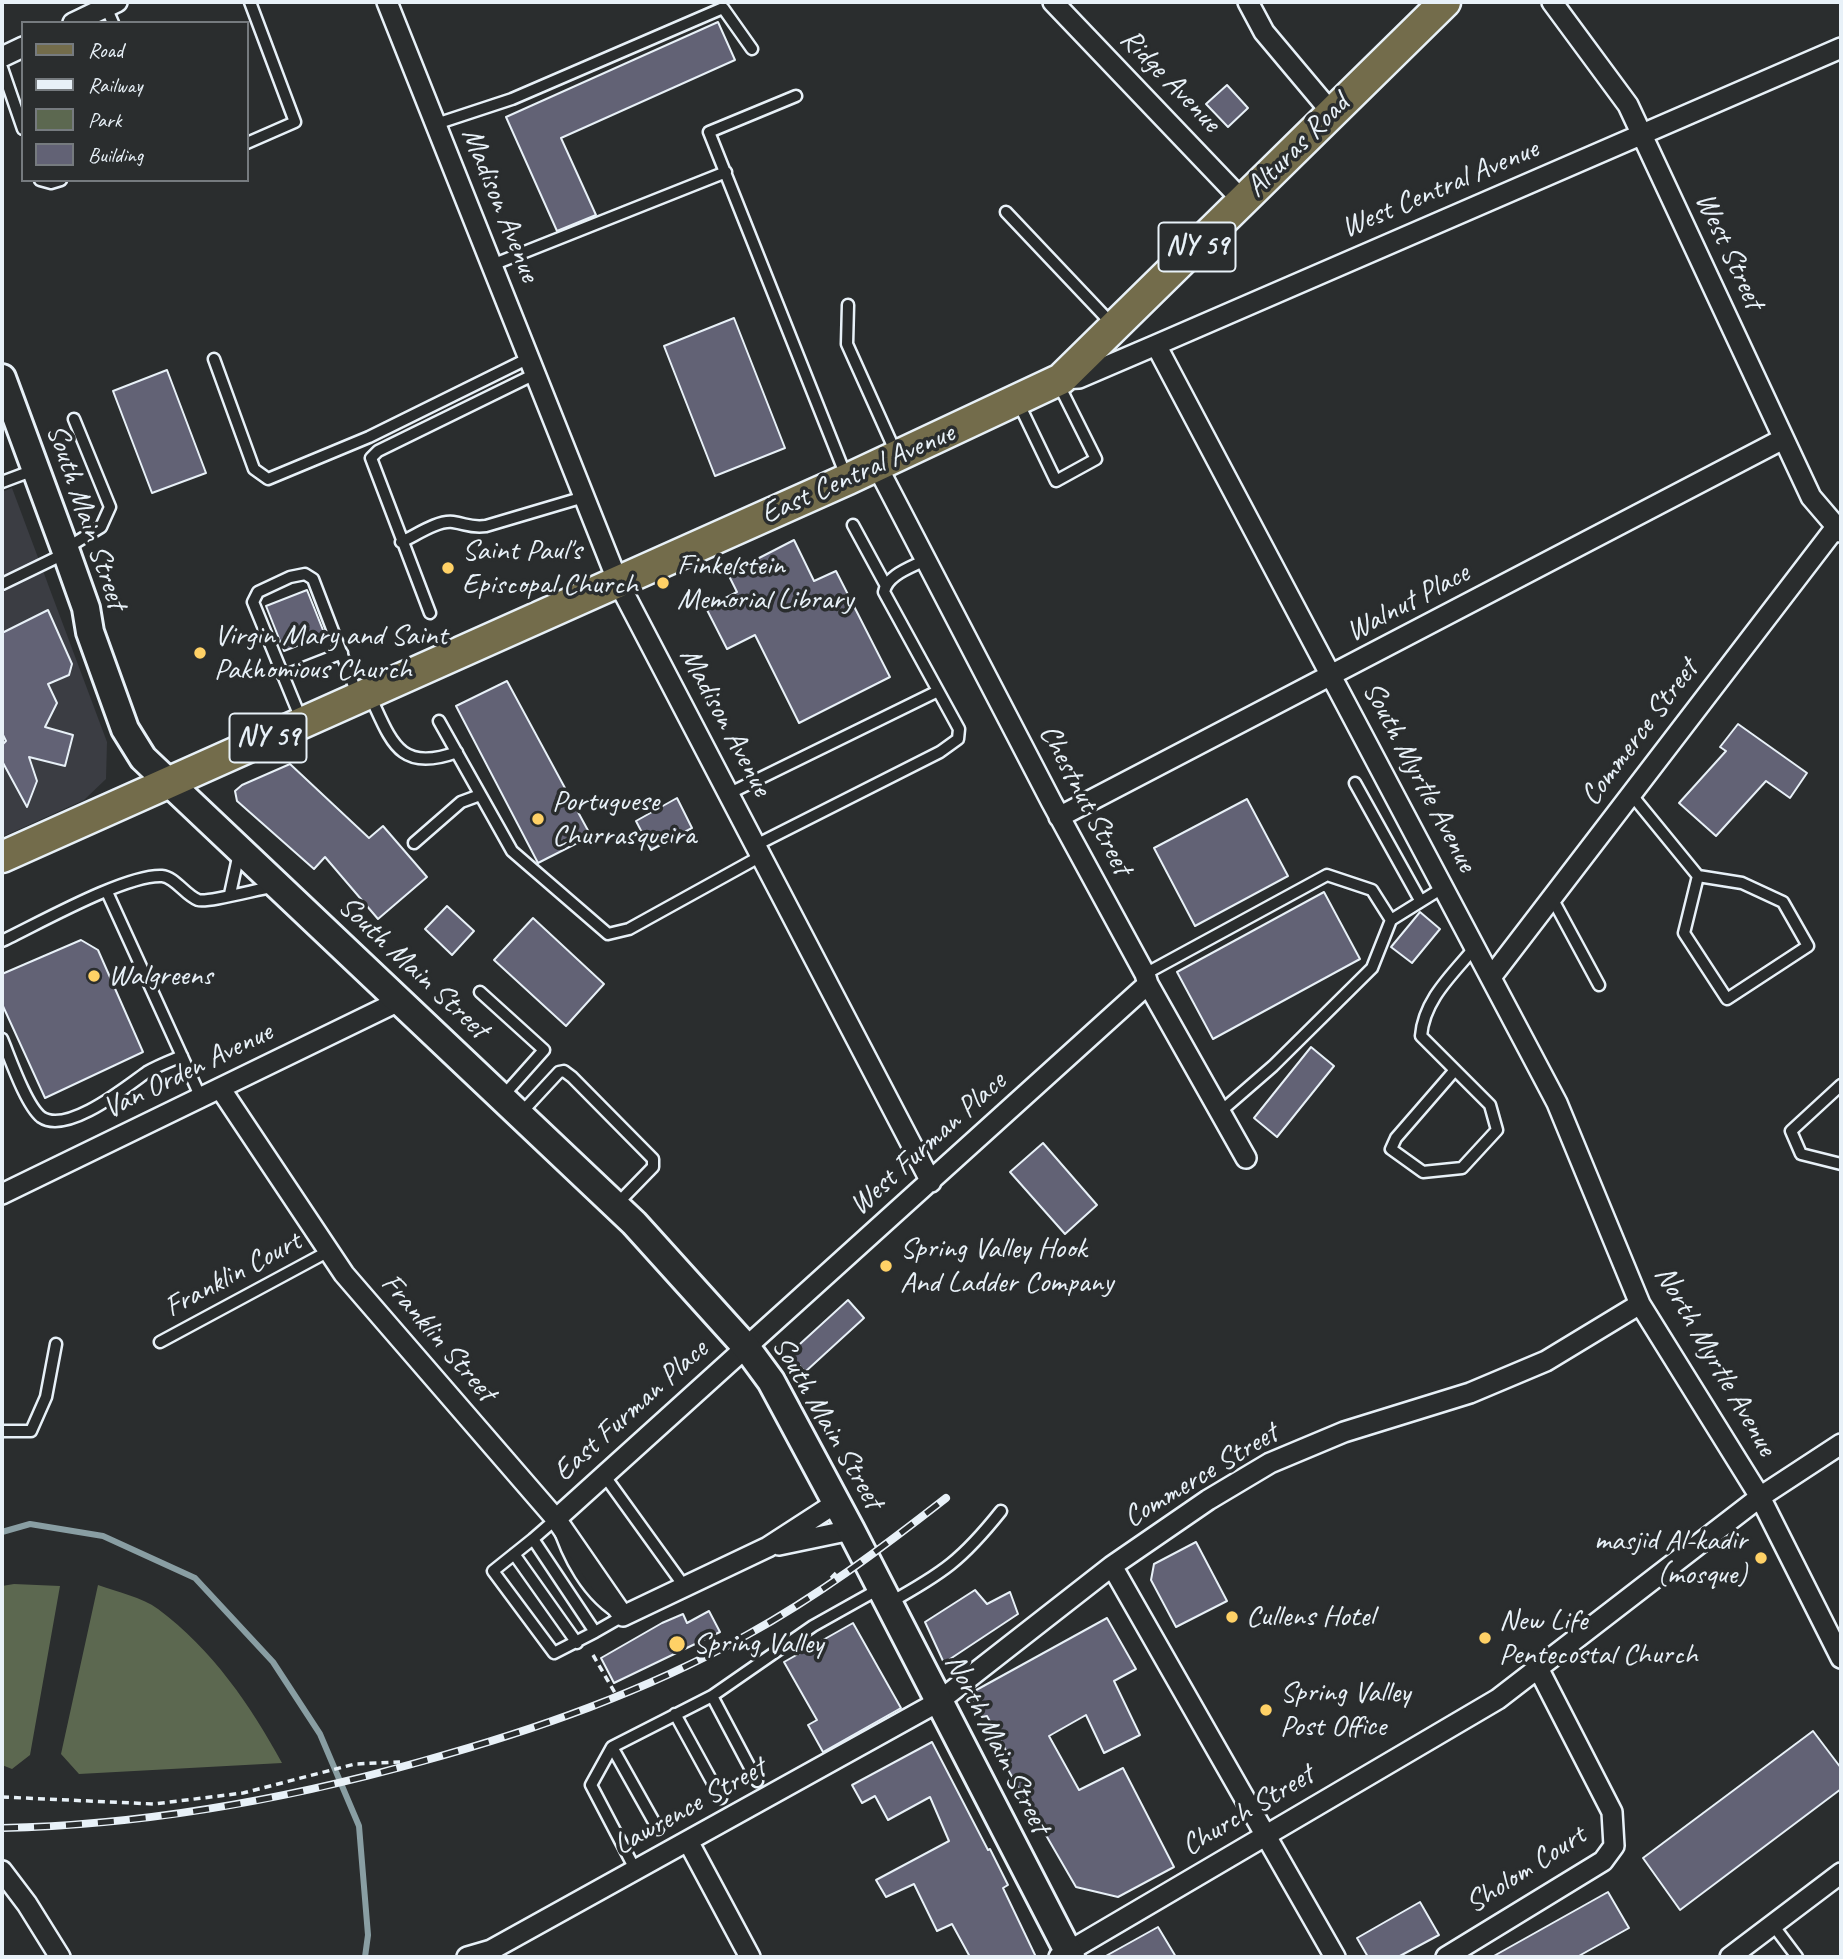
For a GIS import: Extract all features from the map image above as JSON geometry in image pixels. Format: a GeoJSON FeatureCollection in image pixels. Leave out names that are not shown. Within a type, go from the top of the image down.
{"type":"FeatureCollection","features":[{"type":"Feature","properties":{"kind":"main road","name":"Alturas Road"},"geometry":{"type":"LineString","coordinates":[[1059,379],[1445,2]]}},
{"type":"Feature","properties":{"kind":"main road","name":"South Main Street"},"geometry":{"type":"LineString","coordinates":[[2,378],[86,608],[90,632],[125,729],[144,758],[167,783],[512,1105],[615,1205],[746,1347],[771,1381],[865,1560]]}},
{"type":"Feature","properties":{"kind":"main road","name":"East Central Avenue"},"geometry":{"type":"LineString","coordinates":[[2,858],[848,479],[1059,379]]}},
{"type":"Feature","properties":{"kind":"main road","name":"North Main Street"},"geometry":{"type":"LineString","coordinates":[[865,1560],[1066,1956]]}},
{"type":"Feature","properties":{"kind":"street","name":"Madison Avenue"},"geometry":{"type":"LineString","coordinates":[[387,2],[618,582],[931,1182]]}},
{"type":"Feature","properties":{"kind":"street","name":"Ridge Avenue"},"geometry":{"type":"LineString","coordinates":[[1053,2],[1243,201]]}},
{"type":"Feature","properties":{"kind":"street"},"geometry":{"type":"LineString","coordinates":[[1248,2],[1264,32],[1332,114]]}},
{"type":"Feature","properties":{"kind":"street","name":"West Street"},"geometry":{"type":"LineString","coordinates":[[1552,2],[1614,84],[1642,134],[1811,497],[1839,529]]}},
{"type":"Feature","properties":{"kind":"street"},"geometry":{"type":"LineString","coordinates":[[79,21],[112,10]]}},
{"type":"Feature","properties":{"kind":"street"},"geometry":{"type":"LineString","coordinates":[[2,57],[21,48]]}},
{"type":"Feature","properties":{"kind":"street","name":"West Central Avenue"},"geometry":{"type":"LineString","coordinates":[[1059,379],[1079,378],[1841,48]]}},
{"type":"Feature","properties":{"kind":"street","name":"South Myrtle Avenue"},"geometry":{"type":"LineString","coordinates":[[1156,345],[1492,976]]}},
{"type":"Feature","properties":{"kind":"street","name":"Walnut Place"},"geometry":{"type":"LineString","coordinates":[[1059,817],[1783,439]]}},
{"type":"Feature","properties":{"kind":"street","name":"Chestnut Street"},"geometry":{"type":"LineString","coordinates":[[887,461],[928,559],[1059,817],[1246,1158]]}},
{"type":"Feature","properties":{"kind":"street","name":"Commerce Street"},"geometry":{"type":"LineString","coordinates":[[1492,976],[1839,529]]}},
{"type":"Feature","properties":{"kind":"street","name":"North Myrtle Avenue"},"geometry":{"type":"LineString","coordinates":[[1492,976],[1557,1103],[1640,1304],[1760,1497],[1841,1658]]}},
{"type":"Feature","properties":{"kind":"street","name":"West Furman Place"},"geometry":{"type":"LineString","coordinates":[[746,1347],[931,1182],[1147,979]]}},
{"type":"Feature","properties":{"kind":"street","name":"Van Orden Avenue"},"geometry":{"type":"LineString","coordinates":[[2,1194],[399,1001]]}},
{"type":"Feature","properties":{"kind":"street","name":"Franklin Street"},"geometry":{"type":"LineString","coordinates":[[220,1088],[329,1251],[426,1371],[556,1519],[623,1616]]}},
{"type":"Feature","properties":{"kind":"street","name":"Commerce Street"},"geometry":{"type":"LineString","coordinates":[[937,1702],[1112,1566],[1208,1500],[1270,1463],[1344,1432],[1471,1393],[1546,1361],[1640,1304]]}},
{"type":"Feature","properties":{"kind":"street","name":"East Furman Place"},"geometry":{"type":"LineString","coordinates":[[556,1519],[746,1347]]}},
{"type":"Feature","properties":{"kind":"street","name":"Church Street"},"geometry":{"type":"LineString","coordinates":[[1066,1956],[1265,1835],[1498,1699],[1760,1497],[1841,1444]]}},
{"type":"Feature","properties":{"kind":"street"},"geometry":{"type":"LineString","coordinates":[[623,1616],[768,1547],[836,1503]]}},
{"type":"Feature","properties":{"kind":"street"},"geometry":{"type":"LineString","coordinates":[[768,1547],[851,1530]]}},
{"type":"Feature","properties":{"kind":"street"},"geometry":{"type":"LineString","coordinates":[[1112,1566],[1335,1957]]}},
{"type":"Feature","properties":{"kind":"street","name":"Sholom Court"},"geometry":{"type":"LineString","coordinates":[[1446,1957],[1603,1861],[1614,1846],[1612,1812],[1538,1668]]}},
{"type":"Feature","properties":{"kind":"street","name":"Lawrence Street"},"geometry":{"type":"LineString","coordinates":[[467,1957],[493,1954],[937,1702]]}},
{"type":"Feature","properties":{"kind":"street"},"geometry":{"type":"LineString","coordinates":[[690,1843],[750,1957]]}},
{"type":"Feature","properties":{"kind":"street"},"geometry":{"type":"LineString","coordinates":[[2,1871],[27,1904],[60,1957]]}},
{"type":"Feature","properties":{"kind":"street"},"geometry":{"type":"LineString","coordinates":[[1730,1957],[1841,1873]]}},
{"type":"Feature","properties":{"kind":"lane"},"geometry":{"type":"LineString","coordinates":[[248,143],[295,122],[250,2]]}},
{"type":"Feature","properties":{"kind":"lane"},"geometry":{"type":"LineString","coordinates":[[436,124],[512,99],[723,8],[752,49]]}},
{"type":"Feature","properties":{"kind":"lane"},"geometry":{"type":"LineString","coordinates":[[2,68],[21,123]]}},
{"type":"Feature","properties":{"kind":"lane"},"geometry":{"type":"LineString","coordinates":[[796,96],[709,132],[848,479]]}},
{"type":"Feature","properties":{"kind":"lane"},"geometry":{"type":"LineString","coordinates":[[492,265],[726,172]]}},
{"type":"Feature","properties":{"kind":"lane"},"geometry":{"type":"LineString","coordinates":[[1006,212],[1115,327]]}},
{"type":"Feature","properties":{"kind":"lane"},"geometry":{"type":"LineString","coordinates":[[848,304],[847,344],[887,461]]}},
{"type":"Feature","properties":{"kind":"lane"},"geometry":{"type":"LineString","coordinates":[[214,359],[254,469],[268,479],[532,366]]}},
{"type":"Feature","properties":{"kind":"lane"},"geometry":{"type":"LineString","coordinates":[[430,613],[371,458],[378,451],[532,366]]}},
{"type":"Feature","properties":{"kind":"lane"},"geometry":{"type":"LineString","coordinates":[[1017,401],[1056,481],[1096,459],[1059,379]]}},
{"type":"Feature","properties":{"kind":"lane"},"geometry":{"type":"LineString","coordinates":[[2,584],[66,551],[101,527],[110,507],[74,419]]}},
{"type":"Feature","properties":{"kind":"lane"},"geometry":{"type":"LineString","coordinates":[[2,482],[35,470]]}},
{"type":"Feature","properties":{"kind":"lane"},"geometry":{"type":"LineString","coordinates":[[401,542],[443,523],[453,522],[469,528],[486,526],[584,497]]}},
{"type":"Feature","properties":{"kind":"lane"},"geometry":{"type":"LineString","coordinates":[[439,721],[512,851],[608,934],[629,929],[758,850],[940,752],[958,738],[959,729],[884,592],[885,584],[853,525]]}},
{"type":"Feature","properties":{"kind":"lane"},"geometry":{"type":"LineString","coordinates":[[885,584],[928,559]]}},
{"type":"Feature","properties":{"kind":"lane"},"geometry":{"type":"LineString","coordinates":[[303,723],[253,602],[258,592],[290,577],[305,574],[313,579],[342,653],[363,696],[388,735],[407,757],[424,761],[457,752]]}},
{"type":"Feature","properties":{"kind":"lane"},"geometry":{"type":"LineString","coordinates":[[283,676],[342,653]]}},
{"type":"Feature","properties":{"kind":"lane"},"geometry":{"type":"LineString","coordinates":[[729,794],[938,691]]}},
{"type":"Feature","properties":{"kind":"lane"},"geometry":{"type":"LineString","coordinates":[[1355,783],[1420,900]]}},
{"type":"Feature","properties":{"kind":"lane"},"geometry":{"type":"LineString","coordinates":[[1631,794],[1698,876],[1742,883],[1783,902],[1808,946],[1727,999],[1684,933],[1698,876]]}},
{"type":"Feature","properties":{"kind":"lane"},"geometry":{"type":"LineString","coordinates":[[414,843],[461,802],[480,795]]}},
{"type":"Feature","properties":{"kind":"lane"},"geometry":{"type":"LineString","coordinates":[[230,894],[239,851]]}},
{"type":"Feature","properties":{"kind":"lane"},"geometry":{"type":"LineString","coordinates":[[2,941],[107,892],[148,877],[166,876],[198,900],[214,900],[230,894],[276,886]]}},
{"type":"Feature","properties":{"kind":"lane"},"geometry":{"type":"LineString","coordinates":[[1147,979],[1327,876],[1372,890],[1391,920]]}},
{"type":"Feature","properties":{"kind":"lane"},"geometry":{"type":"LineString","coordinates":[[1220,1112],[1273,1066],[1372,968],[1391,920],[1444,887]]}},
{"type":"Feature","properties":{"kind":"lane"},"geometry":{"type":"LineString","coordinates":[[107,892],[201,1098]]}},
{"type":"Feature","properties":{"kind":"lane"},"geometry":{"type":"LineString","coordinates":[[1552,898],[1599,985]]}},
{"type":"Feature","properties":{"kind":"lane"},"geometry":{"type":"LineString","coordinates":[[1455,1070],[1396,1138],[1391,1149],[1423,1172],[1462,1168],[1497,1130],[1490,1105],[1455,1070],[1420,1036],[1422,1019],[1434,996],[1476,946]]}},
{"type":"Feature","properties":{"kind":"lane"},"geometry":{"type":"LineString","coordinates":[[480,992],[544,1050],[512,1105]]}},
{"type":"Feature","properties":{"kind":"lane"},"geometry":{"type":"LineString","coordinates":[[2,1039],[30,1100],[40,1116],[52,1122],[70,1119],[125,1091],[149,1071],[182,1056]]}},
{"type":"Feature","properties":{"kind":"lane"},"geometry":{"type":"LineString","coordinates":[[512,1105],[564,1071],[589,1093],[653,1159],[653,1167],[615,1205]]}},
{"type":"Feature","properties":{"kind":"lane"},"geometry":{"type":"LineString","coordinates":[[1841,1086],[1791,1131],[1801,1154],[1841,1164]]}},
{"type":"Feature","properties":{"kind":"lane","name":"Franklin Court"},"geometry":{"type":"LineString","coordinates":[[160,1342],[329,1251]]}},
{"type":"Feature","properties":{"kind":"lane"},"geometry":{"type":"LineString","coordinates":[[2,1431],[31,1431],[46,1398],[56,1344]]}},
{"type":"Feature","properties":{"kind":"lane"},"geometry":{"type":"LineString","coordinates":[[604,1475],[684,1586]]}},
{"type":"Feature","properties":{"kind":"lane"},"geometry":{"type":"LineString","coordinates":[[636,1872],[591,1786],[612,1747],[712,1696],[813,1626],[941,1574],[968,1552],[1001,1511]]}},
{"type":"Feature","properties":{"kind":"lane"},"geometry":{"type":"LineString","coordinates":[[556,1519],[493,1571],[554,1653],[623,1616]]}},
{"type":"Feature","properties":{"kind":"lane"},"geometry":{"type":"LineString","coordinates":[[533,1539],[595,1632]]}},
{"type":"Feature","properties":{"kind":"lane"},"geometry":{"type":"LineString","coordinates":[[514,1554],[577,1643]]}},
{"type":"Feature","properties":{"kind":"lane"},"geometry":{"type":"LineString","coordinates":[[712,1696],[757,1782]]}},
{"type":"Feature","properties":{"kind":"lane"},"geometry":{"type":"LineString","coordinates":[[675,1714],[721,1798]]}},
{"type":"Feature","properties":{"kind":"lane"},"geometry":{"type":"LineString","coordinates":[[612,1747],[658,1829]]}},
{"type":"Feature","properties":{"kind":"lane"},"geometry":{"type":"LineString","coordinates":[[1773,1925],[1797,1957]]}},
{"type":"Feature","properties":{"kind":"path"},"geometry":{"type":"LineString","coordinates":[[831,1578],[836,1573]]}},
{"type":"Feature","properties":{"kind":"path"},"geometry":{"type":"LineString","coordinates":[[593,1654],[615,1693]]}},
{"type":"Feature","properties":{"kind":"path"},"geometry":{"type":"LineString","coordinates":[[2,1797],[154,1804],[243,1793],[355,1764],[400,1762]]}},
{"type":"Feature","properties":{"kind":"shaded area"},"geometry":{"type":"Polygon","coordinates":[[[12,488],[107,742],[106,779],[84,800],[2,837],[2,492],[12,488]]]}},
{"type":"Feature","properties":{"kind":"green space"},"geometry":{"type":"Polygon","coordinates":[[[98,1585],[152,1605],[196,1642],[229,1680],[282,1763],[79,1774],[61,1754],[98,1585]]]}},
{"type":"Feature","properties":{"kind":"green space"},"geometry":{"type":"Polygon","coordinates":[[[2,1586],[60,1586],[30,1755],[12,1769],[2,1765],[2,1586]]]}},
{"type":"Feature","properties":{"kind":"building"},"geometry":{"type":"Polygon","coordinates":[[[718,22],[735,60],[561,138],[596,215],[557,231],[506,117],[718,22]]]}},
{"type":"Feature","properties":{"kind":"building"},"geometry":{"type":"Polygon","coordinates":[[[1227,85],[1248,108],[1228,127],[1206,104],[1227,85]]]}},
{"type":"Feature","properties":{"kind":"building"},"geometry":{"type":"Polygon","coordinates":[[[734,318],[785,448],[715,476],[664,346],[734,318]]]}},
{"type":"Feature","properties":{"kind":"building"},"geometry":{"type":"Polygon","coordinates":[[[167,370],[206,473],[152,493],[113,391],[167,370]]]}},
{"type":"Feature","properties":{"kind":"building"},"geometry":{"type":"Polygon","coordinates":[[[794,540],[814,581],[836,571],[890,677],[799,723],[755,635],[727,649],[706,608],[737,592],[728,574],[794,540]]]}},
{"type":"Feature","properties":{"kind":"building"},"geometry":{"type":"Polygon","coordinates":[[[307,590],[325,635],[284,651],[266,606],[307,590]]]}},
{"type":"Feature","properties":{"kind":"building"},"geometry":{"type":"Polygon","coordinates":[[[48,610],[72,664],[69,675],[48,684],[57,703],[45,727],[73,735],[65,766],[29,757],[37,781],[27,807],[2,761],[2,745],[6,741],[2,733],[2,633],[48,610]]]}},
{"type":"Feature","properties":{"kind":"building"},"geometry":{"type":"Polygon","coordinates":[[[507,681],[591,836],[538,863],[456,706],[507,681]]]}},
{"type":"Feature","properties":{"kind":"building"},"geometry":{"type":"Polygon","coordinates":[[[1738,724],[1807,773],[1790,798],[1766,781],[1716,836],[1679,803],[1726,751],[1720,747],[1738,724]]]}},
{"type":"Feature","properties":{"kind":"building"},"geometry":{"type":"Polygon","coordinates":[[[290,764],[369,838],[383,826],[427,877],[378,919],[325,857],[314,869],[237,801],[235,791],[242,785],[290,764]]]}},
{"type":"Feature","properties":{"kind":"building"},"geometry":{"type":"Polygon","coordinates":[[[677,798],[692,828],[651,850],[636,821],[677,798]]]}},
{"type":"Feature","properties":{"kind":"building"},"geometry":{"type":"Polygon","coordinates":[[[1247,799],[1288,876],[1195,926],[1154,848],[1247,799]]]}},
{"type":"Feature","properties":{"kind":"building"},"geometry":{"type":"Polygon","coordinates":[[[1324,892],[1360,959],[1213,1039],[1177,972],[1324,892]]]}},
{"type":"Feature","properties":{"kind":"building"},"geometry":{"type":"Polygon","coordinates":[[[447,906],[474,931],[452,955],[425,929],[447,906]]]}},
{"type":"Feature","properties":{"kind":"building"},"geometry":{"type":"Polygon","coordinates":[[[1420,912],[1440,929],[1412,963],[1391,947],[1420,912]]]}},
{"type":"Feature","properties":{"kind":"building"},"geometry":{"type":"Polygon","coordinates":[[[533,918],[604,984],[566,1026],[494,960],[533,918]]]}},
{"type":"Feature","properties":{"kind":"building"},"geometry":{"type":"Polygon","coordinates":[[[81,940],[98,950],[143,1052],[45,1098],[2,1004],[2,974],[81,940]]]}},
{"type":"Feature","properties":{"kind":"building"},"geometry":{"type":"Polygon","coordinates":[[[1311,1047],[1334,1066],[1277,1137],[1254,1118],[1311,1047]]]}},
{"type":"Feature","properties":{"kind":"building"},"geometry":{"type":"Polygon","coordinates":[[[1043,1143],[1097,1205],[1065,1234],[1010,1172],[1043,1143]]]}},
{"type":"Feature","properties":{"kind":"building"},"geometry":{"type":"Polygon","coordinates":[[[848,1300],[864,1318],[805,1372],[789,1354],[848,1300]]]}},
{"type":"Feature","properties":{"kind":"building"},"geometry":{"type":"Polygon","coordinates":[[[1196,1542],[1227,1601],[1176,1627],[1151,1580],[1154,1564],[1196,1542]]]}},
{"type":"Feature","properties":{"kind":"building"},"geometry":{"type":"Polygon","coordinates":[[[975,1590],[987,1604],[1010,1592],[1018,1614],[944,1663],[925,1622],[975,1590]]]}},
{"type":"Feature","properties":{"kind":"building"},"geometry":{"type":"Polygon","coordinates":[[[709,1611],[720,1632],[614,1683],[601,1658],[662,1623],[683,1614],[687,1623],[709,1611]]]}},
{"type":"Feature","properties":{"kind":"building"},"geometry":{"type":"Polygon","coordinates":[[[1107,1618],[1136,1669],[1114,1681],[1140,1735],[1104,1753],[1086,1715],[1049,1736],[1079,1790],[1123,1768],[1174,1867],[1118,1897],[1076,1887],[1003,1761],[1010,1758],[987,1716],[982,1717],[969,1694],[1107,1618]]]}},
{"type":"Feature","properties":{"kind":"building"},"geometry":{"type":"Polygon","coordinates":[[[853,1623],[901,1708],[823,1752],[808,1725],[817,1720],[784,1662],[853,1623]]]}},
{"type":"Feature","properties":{"kind":"building"},"geometry":{"type":"Polygon","coordinates":[[[1813,1731],[1841,1768],[1841,1789],[1680,1910],[1643,1858],[1813,1731]]]}},
{"type":"Feature","properties":{"kind":"building"},"geometry":{"type":"Polygon","coordinates":[[[932,1742],[1008,1885],[1003,1888],[1036,1957],[970,1957],[952,1924],[937,1931],[914,1884],[886,1897],[876,1880],[949,1841],[930,1797],[888,1820],[875,1796],[862,1803],[852,1785],[932,1742]]]}},
{"type":"Feature","properties":{"kind":"building"},"geometry":{"type":"Polygon","coordinates":[[[1608,1892],[1629,1928],[1577,1957],[1492,1957],[1608,1892]]]}},
{"type":"Feature","properties":{"kind":"building"},"geometry":{"type":"Polygon","coordinates":[[[1420,1902],[1439,1935],[1398,1957],[1368,1957],[1357,1938],[1420,1902]]]}},
{"type":"Feature","properties":{"kind":"building"},"geometry":{"type":"Polygon","coordinates":[[[1158,1927],[1176,1957],[1104,1957],[1158,1927]]]}},
{"type":"Feature","properties":{"kind":"waterway"},"geometry":{"type":"LineString","coordinates":[[2,1532],[30,1524],[103,1536],[195,1578],[273,1662],[320,1734],[359,1826],[368,1935],[365,1957]]}},
{"type":"Feature","properties":{"kind":"railway"},"geometry":{"type":"LineString","coordinates":[[2,1828],[109,1822],[267,1799],[423,1761],[548,1723],[629,1692],[747,1635],[849,1571],[946,1498]]}},
{"type":"Feature","properties":{"kind":"place","name":"Saint Paul's Episcopal Church"},"geometry":{"type":"Point","coordinates":[448,568]}},
{"type":"Feature","properties":{"kind":"place","name":"Finkelstein Memorial Library"},"geometry":{"type":"Point","coordinates":[663,583]}},
{"type":"Feature","properties":{"kind":"place","name":"Virgin Mary and Saint Pakhomious Church"},"geometry":{"type":"Point","coordinates":[200,653]}},
{"type":"Feature","properties":{"kind":"place","name":"Portuguese Churrasqueira"},"geometry":{"type":"Point","coordinates":[538,819]}},
{"type":"Feature","properties":{"kind":"place","name":"Walgreens"},"geometry":{"type":"Point","coordinates":[94,976]}},
{"type":"Feature","properties":{"kind":"place","name":"Spring Valley Hook And Ladder Company"},"geometry":{"type":"Point","coordinates":[886,1266]}},
{"type":"Feature","properties":{"kind":"place","name":"masjid Al-kadir (mosque)"},"geometry":{"type":"Point","coordinates":[1761,1558]}},
{"type":"Feature","properties":{"kind":"place","name":"Cullens Hotel"},"geometry":{"type":"Point","coordinates":[1232,1617]}},
{"type":"Feature","properties":{"kind":"place","name":"New Life Pentecostal Church"},"geometry":{"type":"Point","coordinates":[1485,1638]}},
{"type":"Feature","properties":{"kind":"place","name":"Spring Valley"},"geometry":{"type":"Point","coordinates":[677,1644]}},
{"type":"Feature","properties":{"kind":"place","name":"Spring Valley Post Office"},"geometry":{"type":"Point","coordinates":[1266,1710]}}]}
